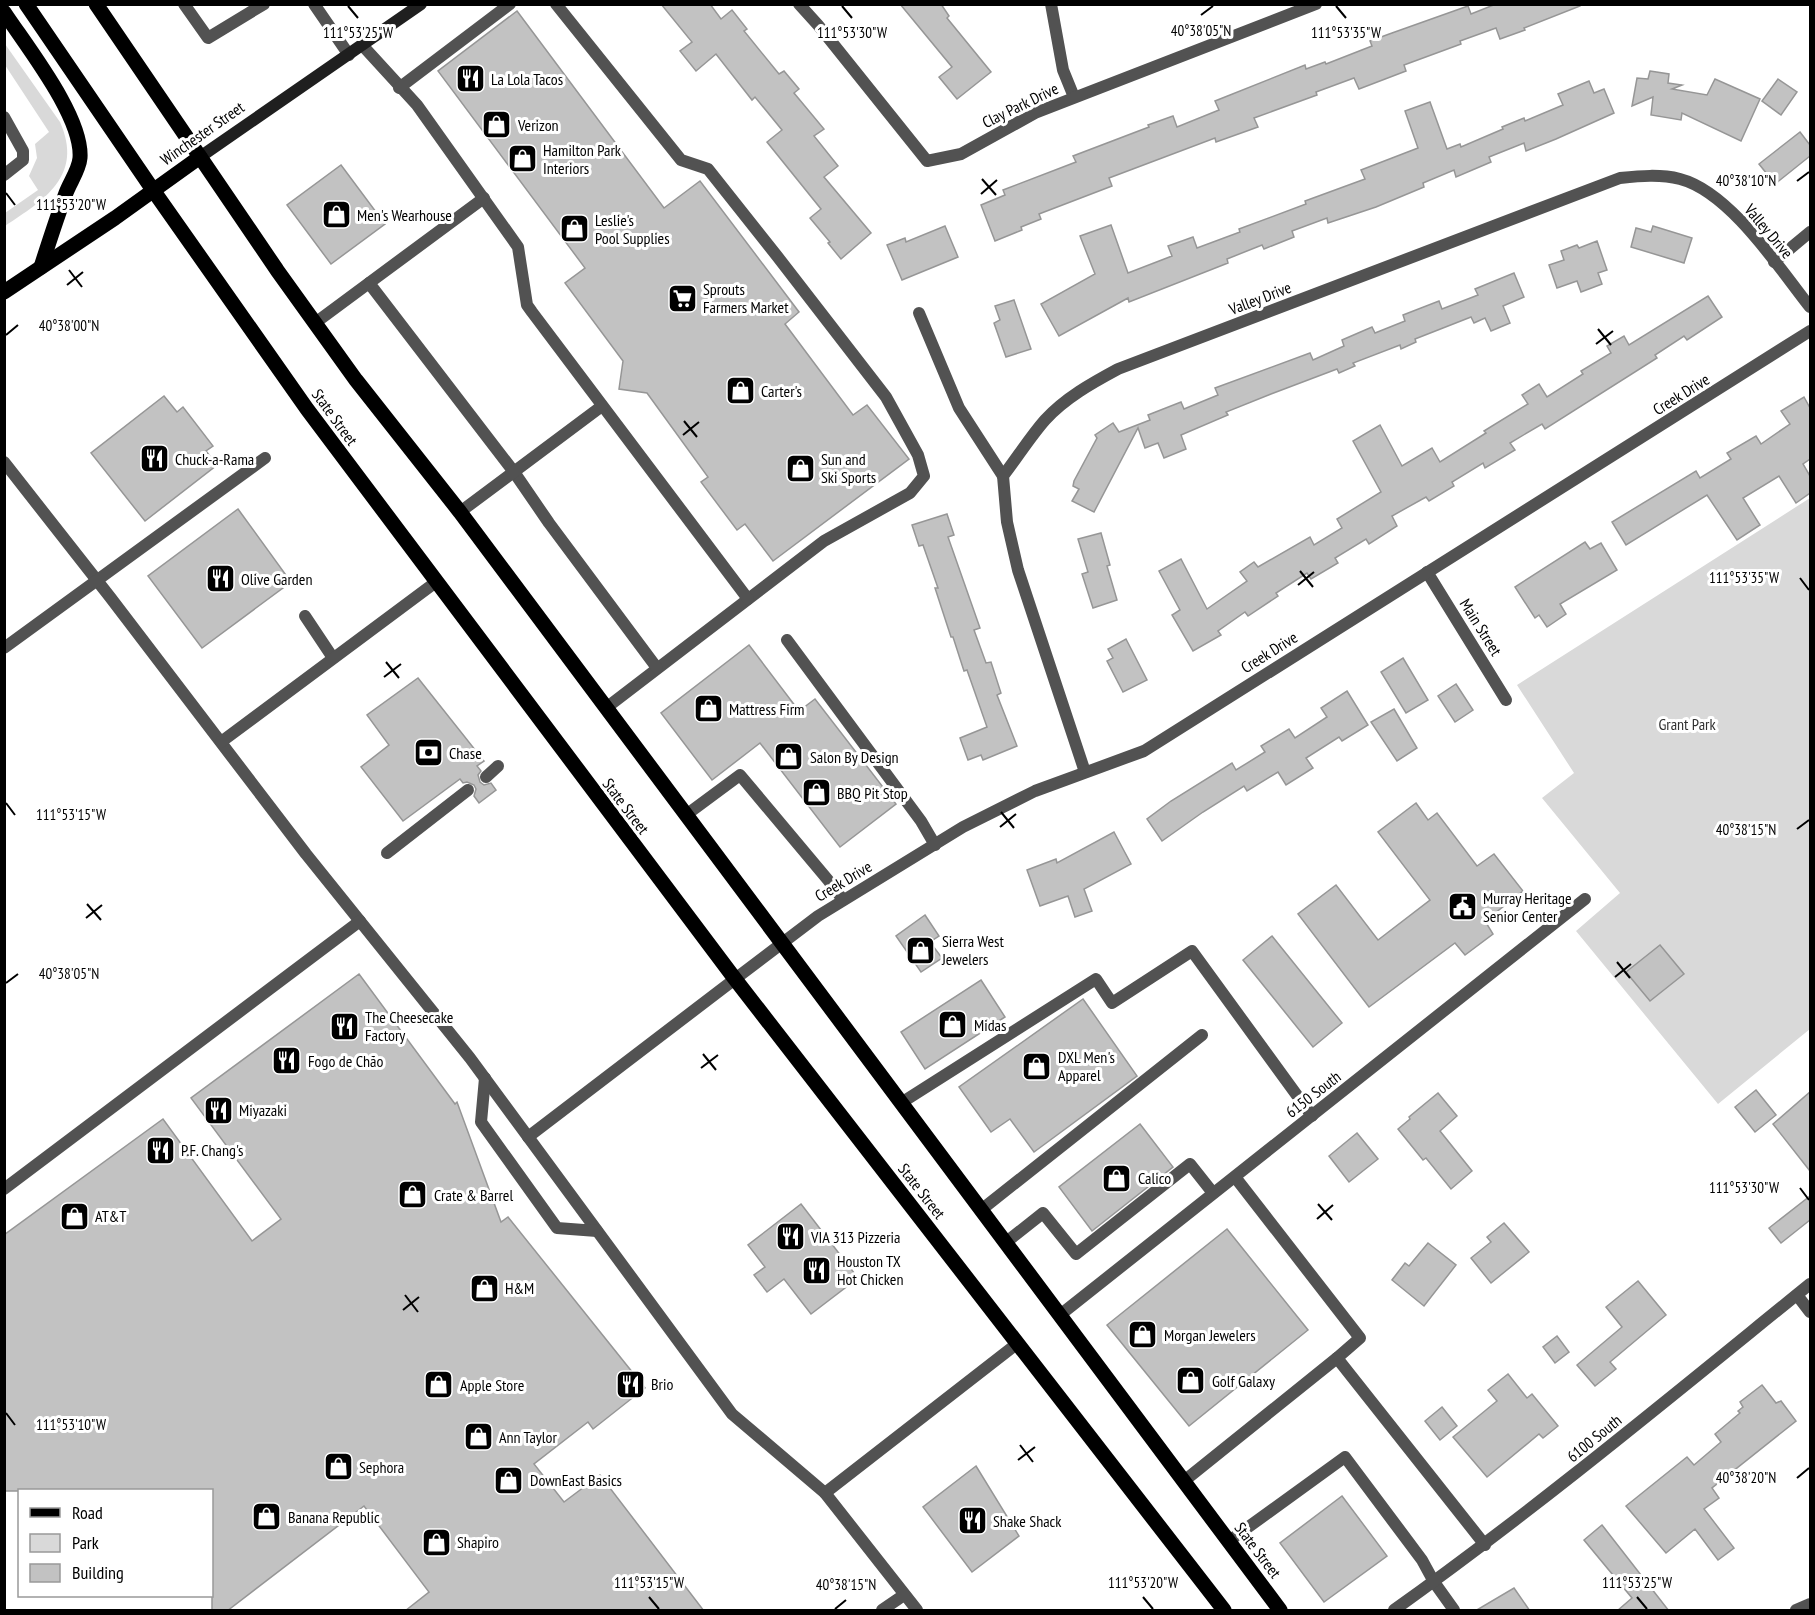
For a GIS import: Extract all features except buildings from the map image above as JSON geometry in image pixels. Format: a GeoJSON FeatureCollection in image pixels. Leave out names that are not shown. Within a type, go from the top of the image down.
{"type":"FeatureCollection","features":[{"type":"Feature","properties":{"kind":"main road","name":"State Street"},"geometry":{"type":"LineString","coordinates":[[26,4],[307,410],[735,979],[1224,1611]]}},
{"type":"Feature","properties":{"kind":"main road","name":"State Street"},"geometry":{"type":"LineString","coordinates":[[96,4],[356,380],[460,513],[1280,1611]]}},
{"type":"Feature","properties":{"kind":"main road","name":"Winchester Street"},"geometry":{"type":"LineString","coordinates":[[4,292],[421,4]]}},
{"type":"Feature","properties":{"kind":"main road"},"geometry":{"type":"LineString","coordinates":[[4,12],[58,94],[77,132],[80,158],[78,166],[66,190],[41,267]]}},
{"type":"Feature","properties":{"kind":"street"},"geometry":{"type":"LineString","coordinates":[[184,4],[208,38],[264,4]]}},
{"type":"Feature","properties":{"kind":"street"},"geometry":{"type":"LineString","coordinates":[[314,4],[350,55]]}},
{"type":"Feature","properties":{"kind":"street"},"geometry":{"type":"LineString","coordinates":[[399,88],[510,4]]}},
{"type":"Feature","properties":{"kind":"street"},"geometry":{"type":"LineString","coordinates":[[556,4],[681,160],[708,169],[886,397],[918,455],[924,476],[910,493],[824,540],[606,708]]}},
{"type":"Feature","properties":{"kind":"street","name":"Clay Park Drive"},"geometry":{"type":"LineString","coordinates":[[799,4],[927,160],[961,154],[1035,113],[1316,4]]}},
{"type":"Feature","properties":{"kind":"street"},"geometry":{"type":"LineString","coordinates":[[1051,4],[1063,70],[1074,97]]}},
{"type":"Feature","properties":{"kind":"street"},"geometry":{"type":"LineString","coordinates":[[363,46],[399,88],[417,105],[518,247],[527,305],[748,599]]}},
{"type":"Feature","properties":{"kind":"street"},"geometry":{"type":"LineString","coordinates":[[4,117],[20,142],[24,160],[4,175]]}},
{"type":"Feature","properties":{"kind":"street","name":"Valley Drive"},"geometry":{"type":"LineString","coordinates":[[1003,476],[1046,420],[1083,389],[1118,369],[1620,178],[1650,175],[1681,180],[1711,195],[1729,209],[1810,308]]}},
{"type":"Feature","properties":{"kind":"street"},"geometry":{"type":"LineString","coordinates":[[315,323],[484,198]]}},
{"type":"Feature","properties":{"kind":"street"},"geometry":{"type":"LineString","coordinates":[[1774,262],[1810,232]]}},
{"type":"Feature","properties":{"kind":"street"},"geometry":{"type":"LineString","coordinates":[[369,283],[514,472],[657,668]]}},
{"type":"Feature","properties":{"kind":"street"},"geometry":{"type":"LineString","coordinates":[[919,313],[959,408],[1003,476],[1007,522],[1018,570],[1085,772]]}},
{"type":"Feature","properties":{"kind":"street","name":"Creek Drive"},"geometry":{"type":"LineString","coordinates":[[528,1137],[781,942],[843,900],[963,827],[1035,791],[1144,751],[1810,331]]}},
{"type":"Feature","properties":{"kind":"street"},"geometry":{"type":"LineString","coordinates":[[460,513],[602,406]]}},
{"type":"Feature","properties":{"kind":"street"},"geometry":{"type":"LineString","coordinates":[[4,648],[265,458]]}},
{"type":"Feature","properties":{"kind":"street"},"geometry":{"type":"LineString","coordinates":[[4,462],[360,921],[485,1078],[732,1414],[825,1493],[917,1611]]}},
{"type":"Feature","properties":{"kind":"street","name":"Main Street"},"geometry":{"type":"LineString","coordinates":[[1426,572],[1506,700]]}},
{"type":"Feature","properties":{"kind":"street"},"geometry":{"type":"LineString","coordinates":[[221,742],[436,582]]}},
{"type":"Feature","properties":{"kind":"street"},"geometry":{"type":"LineString","coordinates":[[305,616],[333,658]]}},
{"type":"Feature","properties":{"kind":"street"},"geometry":{"type":"LineString","coordinates":[[787,640],[921,821],[935,845]]}},
{"type":"Feature","properties":{"kind":"street"},"geometry":{"type":"LineString","coordinates":[[486,777],[498,766]]}},
{"type":"Feature","properties":{"kind":"street"},"geometry":{"type":"LineString","coordinates":[[686,815],[740,775],[843,900]]}},
{"type":"Feature","properties":{"kind":"street"},"geometry":{"type":"LineString","coordinates":[[387,853],[468,790]]}},
{"type":"Feature","properties":{"kind":"street","name":"6150 South"},"geometry":{"type":"LineString","coordinates":[[1060,1315],[1585,898]]}},
{"type":"Feature","properties":{"kind":"street"},"geometry":{"type":"LineString","coordinates":[[4,1190],[360,921]]}},
{"type":"Feature","properties":{"kind":"street"},"geometry":{"type":"LineString","coordinates":[[902,1103],[1096,979],[1112,1003],[1192,951],[1312,1116]]}},
{"type":"Feature","properties":{"kind":"street"},"geometry":{"type":"LineString","coordinates":[[981,1210],[1202,1035]]}},
{"type":"Feature","properties":{"kind":"street"},"geometry":{"type":"LineString","coordinates":[[485,1078],[481,1122],[557,1228],[597,1231]]}},
{"type":"Feature","properties":{"kind":"street"},"geometry":{"type":"LineString","coordinates":[[1005,1244],[1043,1212],[1076,1254],[1190,1164],[1213,1194]]}},
{"type":"Feature","properties":{"kind":"street"},"geometry":{"type":"LineString","coordinates":[[1184,1481],[1360,1338],[1235,1177]]}},
{"type":"Feature","properties":{"kind":"street","name":"6100 South"},"geometry":{"type":"LineString","coordinates":[[1394,1611],[1552,1493],[1810,1284]]}},
{"type":"Feature","properties":{"kind":"street"},"geometry":{"type":"LineString","coordinates":[[1797,1295],[1810,1312]]}},
{"type":"Feature","properties":{"kind":"street"},"geometry":{"type":"LineString","coordinates":[[825,1493],[1018,1343]]}},
{"type":"Feature","properties":{"kind":"street"},"geometry":{"type":"LineString","coordinates":[[1337,1358],[1485,1545]]}},
{"type":"Feature","properties":{"kind":"street"},"geometry":{"type":"LineString","coordinates":[[1229,1541],[1345,1457],[1422,1560],[1454,1611]]}},
{"type":"Feature","properties":{"kind":"street"},"geometry":{"type":"LineString","coordinates":[[882,1611],[904,1594]]}},
{"type":"Feature","properties":{"kind":"street"},"geometry":{"type":"LineString","coordinates":[[1796,1611],[1810,1604]]}},
{"type":"Feature","properties":{"kind":"green space"},"geometry":{"type":"Polygon","coordinates":[[[5,44],[60,122],[66,141],[67,157],[63,172],[46,196],[5,226],[5,213],[38,190],[29,176],[37,158],[35,144],[49,132],[5,65],[5,44]]]}},
{"type":"Feature","properties":{"kind":"green space","name":"Grant Park"},"geometry":{"type":"Polygon","coordinates":[[[1810,498],[1810,1029],[1718,1104],[1576,931],[1620,893],[1542,798],[1574,773],[1517,685],[1810,498]]]}},
{"type":"Feature","properties":{"kind":"place","name":"La Lola Tacos"},"geometry":{"type":"Point","coordinates":[470,79]}},
{"type":"Feature","properties":{"kind":"place","name":"Verizon"},"geometry":{"type":"Point","coordinates":[497,125]}},
{"type":"Feature","properties":{"kind":"place","name":"Hamilton Park Interiors"},"geometry":{"type":"Point","coordinates":[522,159]}},
{"type":"Feature","properties":{"kind":"place","name":"Men's Wearhouse"},"geometry":{"type":"Point","coordinates":[336,215]}},
{"type":"Feature","properties":{"kind":"place","name":"Leslie's Pool Supplies"},"geometry":{"type":"Point","coordinates":[574,229]}},
{"type":"Feature","properties":{"kind":"place","name":"Sprouts Farmers Market"},"geometry":{"type":"Point","coordinates":[682,298]}},
{"type":"Feature","properties":{"kind":"place","name":"Carter's"},"geometry":{"type":"Point","coordinates":[740,391]}},
{"type":"Feature","properties":{"kind":"place","name":"Chuck-a-Rama"},"geometry":{"type":"Point","coordinates":[154,459]}},
{"type":"Feature","properties":{"kind":"place","name":"Sun and Ski Sports"},"geometry":{"type":"Point","coordinates":[800,468]}},
{"type":"Feature","properties":{"kind":"place","name":"Olive Garden"},"geometry":{"type":"Point","coordinates":[220,579]}},
{"type":"Feature","properties":{"kind":"place","name":"Mattress Firm"},"geometry":{"type":"Point","coordinates":[708,709]}},
{"type":"Feature","properties":{"kind":"place","name":"Chase"},"geometry":{"type":"Point","coordinates":[428,753]}},
{"type":"Feature","properties":{"kind":"place","name":"Salon By Design"},"geometry":{"type":"Point","coordinates":[789,757]}},
{"type":"Feature","properties":{"kind":"place","name":"BBQ Pit Stop"},"geometry":{"type":"Point","coordinates":[816,793]}},
{"type":"Feature","properties":{"kind":"place","name":"Murray Heritage Senior Center"},"geometry":{"type":"Point","coordinates":[1462,907]}},
{"type":"Feature","properties":{"kind":"place","name":"Sierra West Jewelers"},"geometry":{"type":"Point","coordinates":[921,950]}},
{"type":"Feature","properties":{"kind":"place","name":"Midas"},"geometry":{"type":"Point","coordinates":[953,1025]}},
{"type":"Feature","properties":{"kind":"place","name":"The Cheesecake Factory"},"geometry":{"type":"Point","coordinates":[344,1026]}},
{"type":"Feature","properties":{"kind":"place","name":"Fogo de Chão"},"geometry":{"type":"Point","coordinates":[287,1061]}},
{"type":"Feature","properties":{"kind":"place","name":"DXL Men's Apparel"},"geometry":{"type":"Point","coordinates":[1037,1066]}},
{"type":"Feature","properties":{"kind":"place","name":"Miyazaki"},"geometry":{"type":"Point","coordinates":[218,1110]}},
{"type":"Feature","properties":{"kind":"place","name":"P.F. Chang's"},"geometry":{"type":"Point","coordinates":[160,1150]}},
{"type":"Feature","properties":{"kind":"place","name":"Calico"},"geometry":{"type":"Point","coordinates":[1117,1178]}},
{"type":"Feature","properties":{"kind":"place","name":"Crate & Barrel"},"geometry":{"type":"Point","coordinates":[413,1195]}},
{"type":"Feature","properties":{"kind":"place","name":"AT&T"},"geometry":{"type":"Point","coordinates":[74,1216]}},
{"type":"Feature","properties":{"kind":"place","name":"VIA 313 Pizzeria"},"geometry":{"type":"Point","coordinates":[790,1237]}},
{"type":"Feature","properties":{"kind":"place","name":"Houston TX Hot Chicken"},"geometry":{"type":"Point","coordinates":[816,1270]}},
{"type":"Feature","properties":{"kind":"place","name":"H&M"},"geometry":{"type":"Point","coordinates":[484,1288]}},
{"type":"Feature","properties":{"kind":"place","name":"Morgan Jewelers"},"geometry":{"type":"Point","coordinates":[1143,1335]}},
{"type":"Feature","properties":{"kind":"place","name":"Golf Galaxy"},"geometry":{"type":"Point","coordinates":[1191,1381]}},
{"type":"Feature","properties":{"kind":"place","name":"Brio"},"geometry":{"type":"Point","coordinates":[630,1384]}},
{"type":"Feature","properties":{"kind":"place","name":"Apple Store"},"geometry":{"type":"Point","coordinates":[439,1385]}},
{"type":"Feature","properties":{"kind":"place","name":"Ann Taylor"},"geometry":{"type":"Point","coordinates":[478,1437]}},
{"type":"Feature","properties":{"kind":"place","name":"Sephora"},"geometry":{"type":"Point","coordinates":[338,1467]}},
{"type":"Feature","properties":{"kind":"place","name":"DownEast Basics"},"geometry":{"type":"Point","coordinates":[509,1480]}},
{"type":"Feature","properties":{"kind":"place","name":"Banana Republic"},"geometry":{"type":"Point","coordinates":[267,1517]}},
{"type":"Feature","properties":{"kind":"place","name":"Shake Shack"},"geometry":{"type":"Point","coordinates":[972,1521]}},
{"type":"Feature","properties":{"kind":"place","name":"Shapiro"},"geometry":{"type":"Point","coordinates":[436,1542]}}]}
